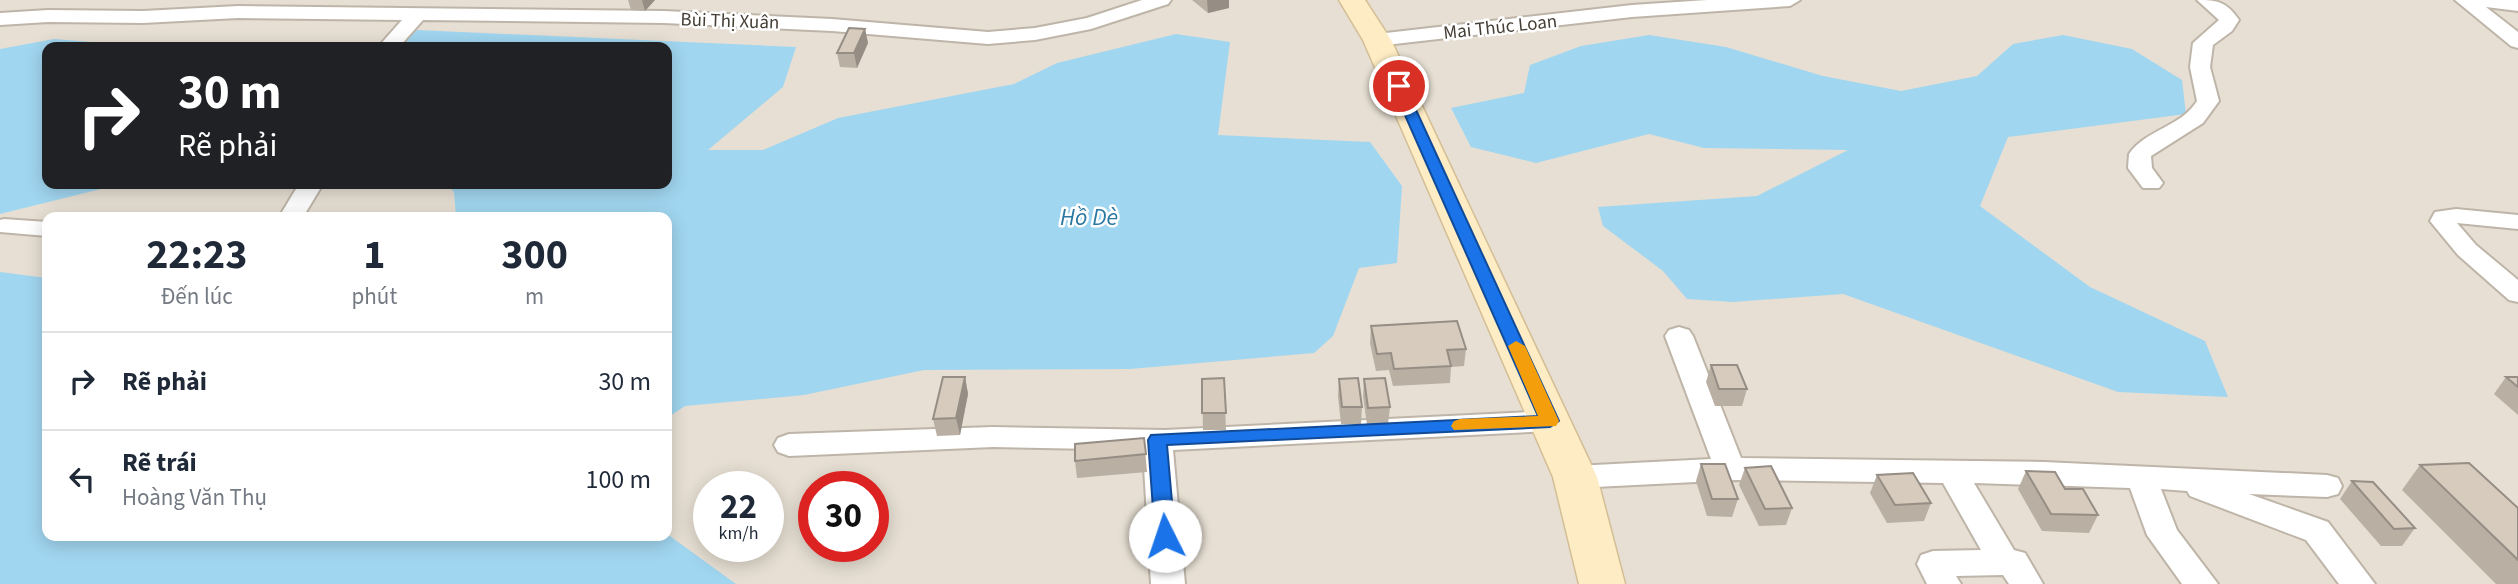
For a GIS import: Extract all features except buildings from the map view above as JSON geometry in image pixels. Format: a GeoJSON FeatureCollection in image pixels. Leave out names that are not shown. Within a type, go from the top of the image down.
{"type":"FeatureCollection","features":[{"type":"Feature","properties":{"kind":"main road"},"geometry":{"type":"LineString","coordinates":[[1352,0],[1377,40],[1574,477],[1602,584]]}},
{"type":"Feature","properties":{"kind":"street"},"geometry":{"type":"LineString","coordinates":[[776,22],[783,0]]}},
{"type":"Feature","properties":{"kind":"street","name":"Bùi Thị Xuân"},"geometry":{"type":"LineString","coordinates":[[0,19],[48,16],[143,17],[238,12],[664,17],[988,37],[1035,34],[1091,23],[1161,0]]}},
{"type":"Feature","properties":{"kind":"street"},"geometry":{"type":"LineString","coordinates":[[1522,0],[1537,23]]}},
{"type":"Feature","properties":{"kind":"street","name":"Mai Thúc Loan"},"geometry":{"type":"LineString","coordinates":[[1377,40],[1632,11],[1790,0]]}},
{"type":"Feature","properties":{"kind":"street"},"geometry":{"type":"LineString","coordinates":[[2151,183],[2140,168],[2140,154],[2189,123],[2207,101],[2200,66],[2203,43],[2225,27],[2229,20],[2224,12],[2207,0]]}},
{"type":"Feature","properties":{"kind":"street"},"geometry":{"type":"LineString","coordinates":[[2465,0],[2518,42]]}},
{"type":"Feature","properties":{"kind":"street"},"geometry":{"type":"LineString","coordinates":[[2476,0],[2518,5]]}},
{"type":"Feature","properties":{"kind":"street"},"geometry":{"type":"LineString","coordinates":[[393,42],[417,15]]}},
{"type":"Feature","properties":{"kind":"street"},"geometry":{"type":"LineString","coordinates":[[294,212],[308,189]]}},
{"type":"Feature","properties":{"kind":"street"},"geometry":{"type":"LineString","coordinates":[[2518,222],[2456,216],[2444,218],[2442,221],[2467,250],[2518,294]]}},
{"type":"Feature","properties":{"kind":"street"},"geometry":{"type":"LineString","coordinates":[[4,226],[42,229]]}},
{"type":"Feature","properties":{"kind":"street"},"geometry":{"type":"LineString","coordinates":[[1679,336],[1730,469]]}},
{"type":"Feature","properties":{"kind":"street"},"geometry":{"type":"LineString","coordinates":[[789,445],[993,437],[1157,440],[1550,421]]}},
{"type":"Feature","properties":{"kind":"street"},"geometry":{"type":"LineString","coordinates":[[1157,440],[1168,584]]}},
{"type":"Feature","properties":{"kind":"street"},"geometry":{"type":"LineString","coordinates":[[1574,477],[1730,469],[2141,477],[2327,486]]}},
{"type":"Feature","properties":{"kind":"street"},"geometry":{"type":"LineString","coordinates":[[1952,472],[2015,570]]}},
{"type":"Feature","properties":{"kind":"street"},"geometry":{"type":"LineString","coordinates":[[2141,477],[2163,535],[2200,584]]}},
{"type":"Feature","properties":{"kind":"street"},"geometry":{"type":"LineString","coordinates":[[2178,479],[2317,531],[2358,584]]}},
{"type":"Feature","properties":{"kind":"street"},"geometry":{"type":"LineString","coordinates":[[1944,584],[1933,564],[2015,570]]}},
{"type":"Feature","properties":{"kind":"shaded area"},"geometry":{"type":"Polygon","coordinates":[[[0,0],[2518,0],[2518,584],[0,584],[0,0]]]}},
{"type":"Feature","properties":{"kind":"water","name":"Hồ Dè"},"geometry":{"type":"Polygon","coordinates":[[[417,30],[796,47],[783,87],[708,150],[763,150],[838,118],[1014,84],[1057,63],[1176,34],[1230,42],[1218,135],[1370,142],[1402,186],[1397,263],[1359,268],[1333,336],[1314,353],[1130,369],[924,370],[804,395],[685,406],[672,415],[672,212],[456,212],[451,189],[672,189],[672,42],[404,42],[417,30]]]}},
{"type":"Feature","properties":{"kind":"water"},"geometry":{"type":"Polygon","coordinates":[[[1649,35],[1726,47],[1823,76],[1901,91],[1977,76],[2013,44],[2063,35],[2132,49],[2182,80],[2186,114],[2008,137],[1980,206],[2090,287],[2205,341],[2228,397],[2118,392],[1843,294],[1733,302],[1687,299],[1663,271],[1603,226],[1598,207],[1757,196],[1848,150],[1704,148],[1649,134],[1536,163],[1471,147],[1451,108],[1524,93],[1530,65],[1581,46],[1649,35]]]}},
{"type":"Feature","properties":{"kind":"water"},"geometry":{"type":"Polygon","coordinates":[[[54,39],[92,42],[42,42],[42,189],[101,189],[0,214],[0,49],[54,39]]]}},
{"type":"Feature","properties":{"kind":"water"},"geometry":{"type":"Polygon","coordinates":[[[0,272],[42,277],[42,541],[672,541],[672,538],[693,553],[693,562],[706,562],[736,584],[0,584],[0,272]]]}},
{"type":"Feature","properties":{"kind":"slow traffic"},"geometry":{"type":"LineString","coordinates":[[1460,426],[1550,421],[1516,346]]}},
{"type":"Feature","properties":{"kind":"route"},"geometry":{"type":"LineString","coordinates":[[1165,536],[1157,440],[1550,421],[1399,86]]}}]}
